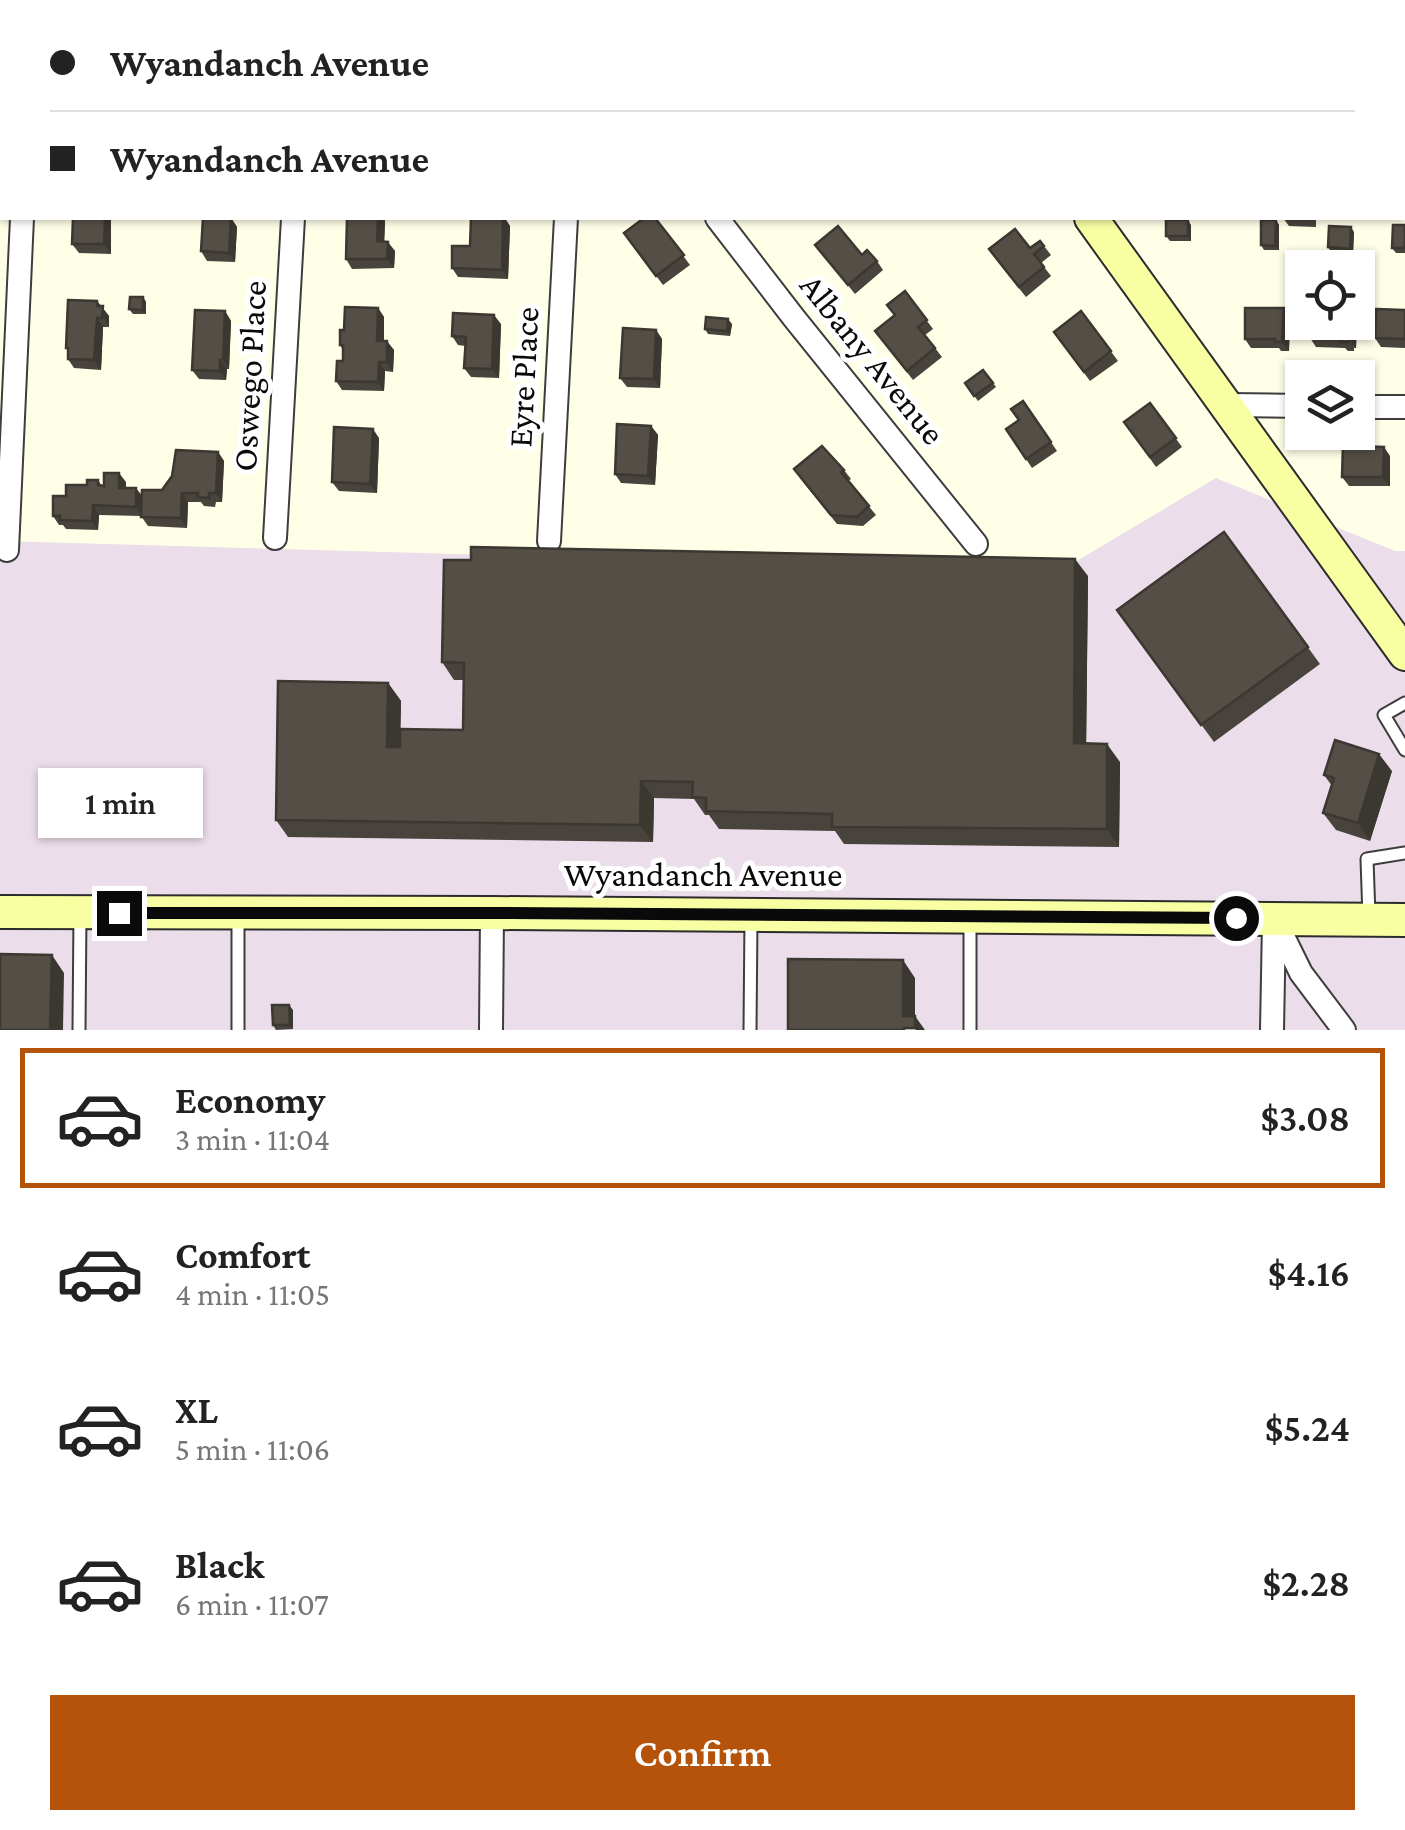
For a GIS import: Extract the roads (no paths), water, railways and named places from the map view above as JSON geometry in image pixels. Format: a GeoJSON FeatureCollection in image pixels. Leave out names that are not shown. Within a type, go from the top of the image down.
{"type":"FeatureCollection","features":[{"type":"Feature","properties":{"kind":"street"},"geometry":{"type":"LineString","coordinates":[[7,550],[22,220]]}},
{"type":"Feature","properties":{"kind":"street","name":"Oswego Place"},"geometry":{"type":"LineString","coordinates":[[275,538],[293,220]]}},
{"type":"Feature","properties":{"kind":"street","name":"Eyre Place"},"geometry":{"type":"LineString","coordinates":[[549,541],[566,220]]}},
{"type":"Feature","properties":{"kind":"street","name":"Albany Avenue"},"geometry":{"type":"LineString","coordinates":[[719,220],[976,544]]}},
{"type":"Feature","properties":{"kind":"street"},"geometry":{"type":"LineString","coordinates":[[1091,220],[1405,654]]}},
{"type":"Feature","properties":{"kind":"street"},"geometry":{"type":"LineString","coordinates":[[1228,405],[1285,406]]}},
{"type":"Feature","properties":{"kind":"street"},"geometry":{"type":"LineString","coordinates":[[1375,407],[1405,407]]}},
{"type":"Feature","properties":{"kind":"street","name":"Wyandanch Avenue"},"geometry":{"type":"LineString","coordinates":[[0,912],[1405,920]]}},
{"type":"Feature","properties":{"kind":"street"},"geometry":{"type":"LineString","coordinates":[[491,1030],[492,913]]}},
{"type":"Feature","properties":{"kind":"street"},"geometry":{"type":"LineString","coordinates":[[1272,1030],[1274,918]]}},
{"type":"Feature","properties":{"kind":"street"},"geometry":{"type":"LineString","coordinates":[[1274,918],[1301,973],[1344,1030]]}},
{"type":"Feature","properties":{"kind":"lane"},"geometry":{"type":"LineString","coordinates":[[1405,703],[1384,715],[1405,750]]}},
{"type":"Feature","properties":{"kind":"lane"},"geometry":{"type":"LineString","coordinates":[[1369,920],[1367,859],[1405,853]]}},
{"type":"Feature","properties":{"kind":"lane"},"geometry":{"type":"LineString","coordinates":[[79,1030],[80,912]]}},
{"type":"Feature","properties":{"kind":"lane"},"geometry":{"type":"LineString","coordinates":[[238,914],[238,1030]]}},
{"type":"Feature","properties":{"kind":"lane"},"geometry":{"type":"LineString","coordinates":[[750,1030],[751,914]]}},
{"type":"Feature","properties":{"kind":"lane"},"geometry":{"type":"LineString","coordinates":[[970,916],[970,1030]]}}]}
